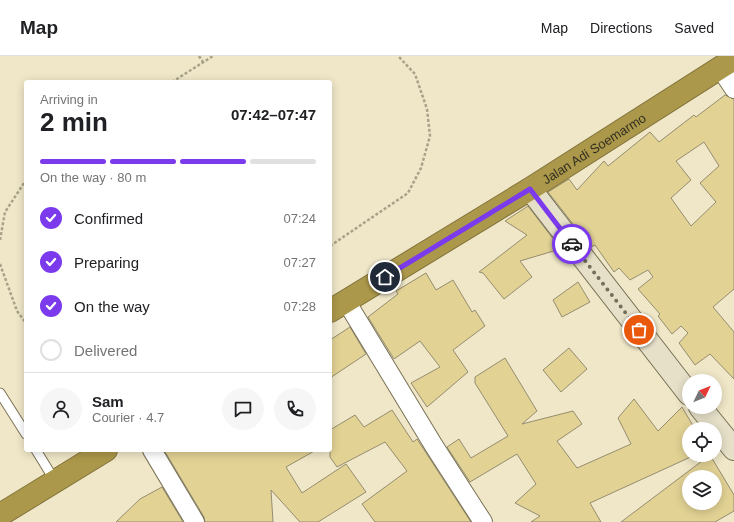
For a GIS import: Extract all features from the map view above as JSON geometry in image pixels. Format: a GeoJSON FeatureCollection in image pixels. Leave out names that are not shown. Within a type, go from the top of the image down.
{"type":"FeatureCollection","features":[{"type":"Feature","properties":{"kind":"highway","name":"Jalan Adi Soemarmo"},"geometry":{"type":"LineString","coordinates":[[338,306],[530,189],[727,64]]}},
{"type":"Feature","properties":{"kind":"highway"},"geometry":{"type":"LineString","coordinates":[[6,516],[55,481],[103,452]]}},
{"type":"Feature","properties":{"kind":"main road"},"geometry":{"type":"LineString","coordinates":[[530,189],[682,385]]}},
{"type":"Feature","properties":{"kind":"main road"},"geometry":{"type":"LineString","coordinates":[[706,414],[734,449]]}},
{"type":"Feature","properties":{"kind":"street"},"geometry":{"type":"LineString","coordinates":[[727,64],[734,89]]}},
{"type":"Feature","properties":{"kind":"street"},"geometry":{"type":"LineString","coordinates":[[338,306],[434,446],[483,522]]}},
{"type":"Feature","properties":{"kind":"street"},"geometry":{"type":"LineString","coordinates":[[153,452],[195,522]]}},
{"type":"Feature","properties":{"kind":"lane"},"geometry":{"type":"LineString","coordinates":[[0,393],[24,431]]}},
{"type":"Feature","properties":{"kind":"lane"},"geometry":{"type":"LineString","coordinates":[[37,452],[55,481]]}},
{"type":"Feature","properties":{"kind":"path"},"geometry":{"type":"LineString","coordinates":[[199,56],[203,62]]}},
{"type":"Feature","properties":{"kind":"path"},"geometry":{"type":"LineString","coordinates":[[175,80],[213,56]]}},
{"type":"Feature","properties":{"kind":"path"},"geometry":{"type":"LineString","coordinates":[[332,245],[408,192],[421,168],[430,136],[427,109],[415,74],[398,56]]}},
{"type":"Feature","properties":{"kind":"path"},"geometry":{"type":"LineString","coordinates":[[0,240],[5,212],[24,183]]}},
{"type":"Feature","properties":{"kind":"path"},"geometry":{"type":"LineString","coordinates":[[0,264],[17,311],[24,320]]}},
{"type":"Feature","properties":{"kind":"building"},"geometry":{"type":"Polygon","coordinates":[[[725,95],[734,99],[734,289],[713,307],[734,332],[734,379],[710,354],[695,365],[679,343],[688,333],[681,326],[672,334],[658,316],[660,314],[638,289],[653,277],[648,270],[630,280],[619,268],[614,272],[595,245],[591,247],[548,192],[569,179],[577,190],[604,161],[608,166],[650,132],[659,142],[694,115],[696,117],[725,95]],[[704,142],[676,161],[691,180],[671,198],[691,226],[716,202],[700,183],[719,166],[704,142]]]}},
{"type":"Feature","properties":{"kind":"building"},"geometry":{"type":"Polygon","coordinates":[[[528,206],[554,240],[557,250],[520,261],[532,277],[504,299],[483,273],[479,272],[527,235],[505,221],[528,206]]]}},
{"type":"Feature","properties":{"kind":"building"},"geometry":{"type":"Polygon","coordinates":[[[426,273],[436,290],[453,280],[472,312],[475,310],[485,326],[453,350],[468,372],[427,407],[411,383],[440,367],[420,341],[394,359],[368,317],[398,294],[396,291],[426,273]]]}},
{"type":"Feature","properties":{"kind":"building"},"geometry":{"type":"Polygon","coordinates":[[[578,282],[590,302],[562,317],[553,300],[578,282]]]}},
{"type":"Feature","properties":{"kind":"building"},"geometry":{"type":"Polygon","coordinates":[[[350,327],[366,354],[332,377],[332,339],[350,327]]]}},
{"type":"Feature","properties":{"kind":"building"},"geometry":{"type":"Polygon","coordinates":[[[569,348],[587,369],[561,392],[543,370],[569,348]]]}},
{"type":"Feature","properties":{"kind":"building"},"geometry":{"type":"Polygon","coordinates":[[[505,358],[537,411],[522,424],[573,411],[582,424],[557,441],[577,468],[631,444],[618,418],[634,399],[658,431],[682,407],[682,414],[686,414],[691,422],[682,422],[682,461],[590,503],[601,522],[531,522],[540,516],[515,503],[536,484],[517,454],[470,482],[447,447],[459,439],[471,458],[508,436],[475,383],[475,377],[505,358]]]}},
{"type":"Feature","properties":{"kind":"building"},"geometry":{"type":"Polygon","coordinates":[[[392,410],[413,442],[417,439],[471,522],[375,522],[362,504],[407,471],[385,442],[337,467],[330,457],[330,452],[332,452],[332,429],[355,415],[364,427],[392,410]]]}},
{"type":"Feature","properties":{"kind":"building"},"geometry":{"type":"Polygon","coordinates":[[[165,452],[312,452],[286,467],[302,493],[346,464],[366,492],[318,522],[300,522],[271,490],[273,522],[205,522],[204,517],[165,452]]]}},
{"type":"Feature","properties":{"kind":"building"},"geometry":{"type":"Polygon","coordinates":[[[701,462],[714,462],[719,470],[690,470],[701,462]]]}},
{"type":"Feature","properties":{"kind":"building"},"geometry":{"type":"Polygon","coordinates":[[[722,475],[734,495],[734,511],[715,522],[621,522],[682,476],[682,510],[722,510],[722,475]]]}},
{"type":"Feature","properties":{"kind":"building"},"geometry":{"type":"Polygon","coordinates":[[[162,487],[183,522],[116,522],[140,499],[162,487]]]}},
{"type":"Feature","properties":{"kind":"way so far"},"geometry":{"type":"LineString","coordinates":[[572,244],[639,330]]}},
{"type":"Feature","properties":{"kind":"route"},"geometry":{"type":"LineString","coordinates":[[385,277],[530,189],[572,244]]}}]}
